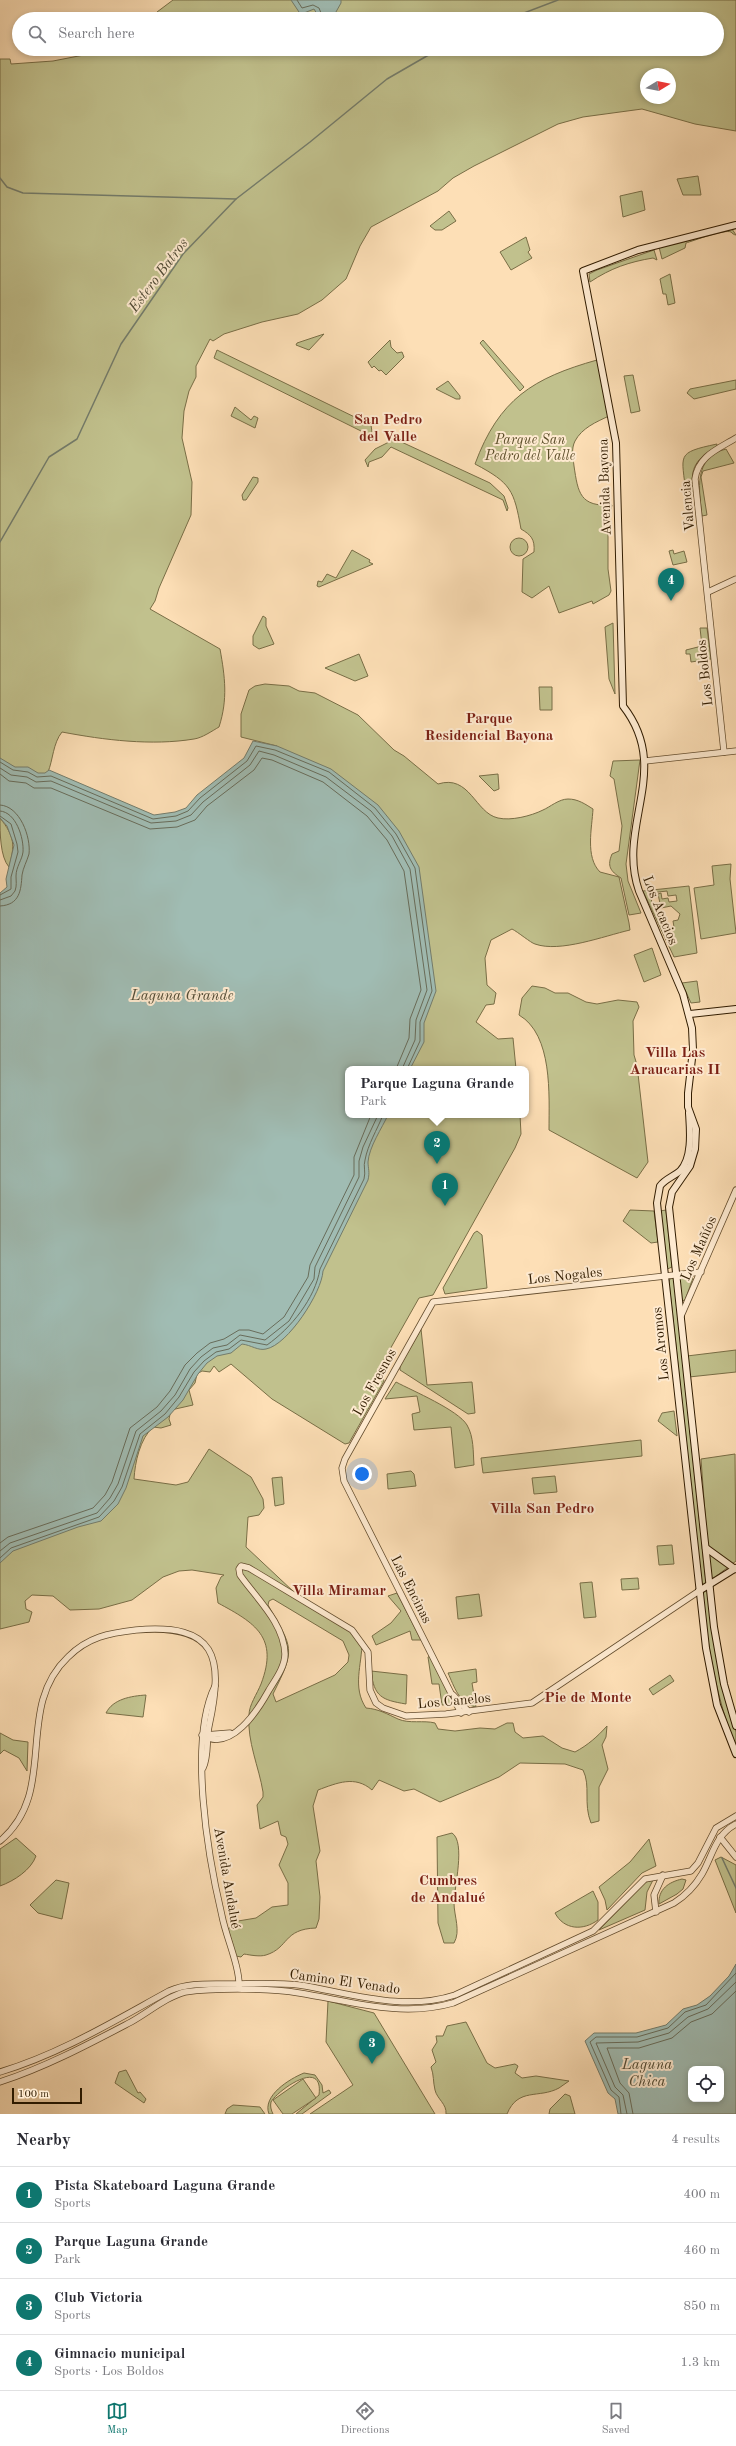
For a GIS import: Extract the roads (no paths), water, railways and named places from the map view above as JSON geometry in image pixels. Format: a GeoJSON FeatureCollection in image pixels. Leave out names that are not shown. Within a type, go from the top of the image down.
{"type":"FeatureCollection","features":[{"type":"Feature","properties":{"kind":"main road","name":"Avenida Bayona"},"geometry":{"type":"LineString","coordinates":[[623,706],[616,443],[583,271],[648,247],[736,225]]}},
{"type":"Feature","properties":{"kind":"main road","name":"Los Acacios"},"geometry":{"type":"LineString","coordinates":[[623,706],[638,730],[645,761],[644,781],[632,851],[633,872],[639,891],[690,1014],[693,1043],[688,1079],[688,1107],[695,1124]]}},
{"type":"Feature","properties":{"kind":"main road"},"geometry":{"type":"LineString","coordinates":[[690,1014],[736,1008]]}},
{"type":"Feature","properties":{"kind":"main road","name":"Los Aromos"},"geometry":{"type":"LineString","coordinates":[[688,1107],[689,1135],[687,1159],[680,1170],[660,1186],[657,1195],[657,1208],[699,1591],[713,1690],[723,1724],[736,1754]]}},
{"type":"Feature","properties":{"kind":"main road","name":"Los Aromos"},"geometry":{"type":"LineString","coordinates":[[695,1124],[693,1159],[673,1189],[669,1207],[709,1586],[720,1666],[736,1726]]}},
{"type":"Feature","properties":{"kind":"main road"},"geometry":{"type":"LineString","coordinates":[[657,1208],[669,1207]]}},
{"type":"Feature","properties":{"kind":"main road"},"geometry":{"type":"LineString","coordinates":[[676,1381],[688,1379]]}},
{"type":"Feature","properties":{"kind":"main road"},"geometry":{"type":"LineString","coordinates":[[688,1481],[699,1480]]}},
{"type":"Feature","properties":{"kind":"main road"},"geometry":{"type":"LineString","coordinates":[[706,1548],[735,1568]]}},
{"type":"Feature","properties":{"kind":"main road","name":"Los Canelos"},"geometry":{"type":"LineString","coordinates":[[699,1591],[735,1568]]}},
{"type":"Feature","properties":{"kind":"street","name":"Valencia"},"geometry":{"type":"LineString","coordinates":[[708,592],[696,474],[701,462],[706,457],[736,438]]}},
{"type":"Feature","properties":{"kind":"street"},"geometry":{"type":"LineString","coordinates":[[708,592],[736,579]]}},
{"type":"Feature","properties":{"kind":"street","name":"Los Boldos"},"geometry":{"type":"LineString","coordinates":[[708,592],[724,752]]}},
{"type":"Feature","properties":{"kind":"street"},"geometry":{"type":"LineString","coordinates":[[645,761],[736,751]]}},
{"type":"Feature","properties":{"kind":"street","name":"Los Mañíos"},"geometry":{"type":"LineString","coordinates":[[681,1316],[736,1190]]}},
{"type":"Feature","properties":{"kind":"street","name":"Los Nogales"},"geometry":{"type":"LineString","coordinates":[[433,1302],[701,1272]]}},
{"type":"Feature","properties":{"kind":"street","name":"Los Fresnos"},"geometry":{"type":"LineString","coordinates":[[342,1477],[345,1459],[433,1302]]}},
{"type":"Feature","properties":{"kind":"street","name":"Las Encinas"},"geometry":{"type":"LineString","coordinates":[[342,1477],[461,1712]]}},
{"type":"Feature","properties":{"kind":"street","name":"Los Canelos"},"geometry":{"type":"LineString","coordinates":[[206,1736],[221,1738],[244,1726],[256,1714],[279,1673],[285,1656],[283,1645],[273,1620],[240,1574],[239,1569],[243,1566],[352,1630],[368,1652],[370,1690],[376,1703],[383,1708],[406,1716],[469,1712],[524,1705],[537,1701],[699,1591]]}},
{"type":"Feature","properties":{"kind":"street","name":"Avenida Andalué"},"geometry":{"type":"LineString","coordinates":[[0,1841],[20,1819],[32,1792],[38,1720],[45,1692],[61,1664],[75,1650],[95,1638],[109,1633],[166,1628],[180,1630],[195,1637],[209,1651],[216,1669],[216,1698],[206,1736]]}},
{"type":"Feature","properties":{"kind":"street","name":"Avenida Andalué"},"geometry":{"type":"LineString","coordinates":[[216,1686],[208,1703],[203,1768],[205,1814],[214,1878],[239,1984],[239,1991]]}},
{"type":"Feature","properties":{"kind":"street"},"geometry":{"type":"LineString","coordinates":[[451,1694],[458,1698],[469,1712]]}},
{"type":"Feature","properties":{"kind":"street"},"geometry":{"type":"LineString","coordinates":[[210,1721],[213,1728],[220,1733]]}},
{"type":"Feature","properties":{"kind":"street"},"geometry":{"type":"LineString","coordinates":[[206,1736],[220,1733],[232,1733]]}},
{"type":"Feature","properties":{"kind":"street"},"geometry":{"type":"LineString","coordinates":[[699,1878],[691,1871],[698,1863],[716,1828],[736,1816]]}},
{"type":"Feature","properties":{"kind":"street","name":"Camino El Venado"},"geometry":{"type":"LineString","coordinates":[[0,2082],[77,2050],[177,1995],[190,1992],[289,1992],[389,2009],[435,2007],[472,1995],[591,1940],[656,1912],[682,1897],[699,1878],[720,1837],[736,1824]]}},
{"type":"Feature","properties":{"kind":"street"},"geometry":{"type":"LineString","coordinates":[[720,1837],[736,1857]]}},
{"type":"Feature","properties":{"kind":"street","name":"Camino El Venado"},"geometry":{"type":"LineString","coordinates":[[0,2072],[31,2062],[74,2043],[178,1987],[191,1984],[298,1985],[393,2002],[434,2001],[463,1992],[597,1928],[642,1880],[650,1876],[691,1871]]}},
{"type":"Feature","properties":{"kind":"street"},"geometry":{"type":"LineString","coordinates":[[656,1912],[654,1894],[663,1875]]}},
{"type":"Feature","properties":{"kind":"street"},"geometry":{"type":"LineString","coordinates":[[574,1939],[591,1940]]}},
{"type":"Feature","properties":{"kind":"water"},"geometry":{"type":"Polygon","coordinates":[[[291,0],[341,0],[336,12],[316,12],[314,9],[306,12],[299,12],[291,0]]]}},
{"type":"Feature","properties":{"kind":"water","name":"Laguna Grande"},"geometry":{"type":"Polygon","coordinates":[[[253,741],[277,746],[331,769],[378,805],[399,831],[419,867],[436,991],[424,1023],[424,1042],[412,1066],[345,1066],[345,1118],[386,1118],[369,1156],[368,1180],[323,1271],[317,1291],[310,1304],[293,1328],[275,1345],[266,1349],[260,1349],[242,1344],[231,1353],[217,1356],[207,1363],[198,1374],[183,1400],[168,1417],[143,1436],[126,1488],[118,1504],[101,1521],[78,1527],[13,1551],[0,1563],[0,893],[7,887],[6,879],[14,845],[7,826],[0,818],[0,758],[15,767],[28,767],[38,773],[45,773],[49,770],[154,815],[175,812],[186,808],[197,795],[244,758],[253,741]]]}},
{"type":"Feature","properties":{"kind":"water","name":"Laguna Chica"},"geometry":{"type":"Polygon","coordinates":[[[736,1964],[736,2114],[618,2114],[615,2099],[608,2093],[585,2041],[594,2033],[636,2033],[666,2025],[683,2009],[697,2005],[710,1996],[729,1976],[736,1964]]]}},
{"type":"Feature","properties":{"kind":"waterway","name":"Estero Batros"},"geometry":{"type":"LineString","coordinates":[[526,12],[558,0]]}},
{"type":"Feature","properties":{"kind":"waterway","name":"Estero Batros"},"geometry":{"type":"LineString","coordinates":[[0,542],[49,457],[77,439],[121,344],[183,254],[236,199],[310,142],[387,79],[427,56]]}},
{"type":"Feature","properties":{"kind":"waterway"},"geometry":{"type":"LineString","coordinates":[[0,178],[7,187],[23,193],[236,199]]}},
{"type":"Feature","properties":{"kind":"waterway"},"geometry":{"type":"LineString","coordinates":[[722,1858],[736,1888]]}},
{"type":"Feature","properties":{"kind":"place","name":"Gimnacio municipal"},"geometry":{"type":"Point","coordinates":[671,601]}},
{"type":"Feature","properties":{"kind":"place","name":"Parque Laguna Grande"},"geometry":{"type":"Point","coordinates":[437,1164]}},
{"type":"Feature","properties":{"kind":"place","name":"Pista Skateboard Laguna Grande"},"geometry":{"type":"Point","coordinates":[445,1206]}},
{"type":"Feature","properties":{"kind":"place","name":"Club Victoria"},"geometry":{"type":"Point","coordinates":[372,2064]}},
{"type":"Feature","properties":{"kind":"district","name":"San Pedro del Valle"},"geometry":{"type":"Point","coordinates":[388,428]}},
{"type":"Feature","properties":{"kind":"district","name":"Parque Residencial Bayona"},"geometry":{"type":"Point","coordinates":[489,726]}},
{"type":"Feature","properties":{"kind":"district","name":"Villa Las Araucarias II"},"geometry":{"type":"Point","coordinates":[675,1060]}},
{"type":"Feature","properties":{"kind":"district","name":"Villa San Pedro"},"geometry":{"type":"Point","coordinates":[542,1508]}},
{"type":"Feature","properties":{"kind":"district","name":"Villa Miramar"},"geometry":{"type":"Point","coordinates":[339,1590]}},
{"type":"Feature","properties":{"kind":"district","name":"Pie de Monte"},"geometry":{"type":"Point","coordinates":[588,1697]}},
{"type":"Feature","properties":{"kind":"district","name":"Cumbres de Andalué"},"geometry":{"type":"Point","coordinates":[448,1888]}},
{"type":"Feature","properties":{"kind":"park label","name":"Parque San Pedro del Valle"},"geometry":{"type":"Point","coordinates":[530,448]}}]}
